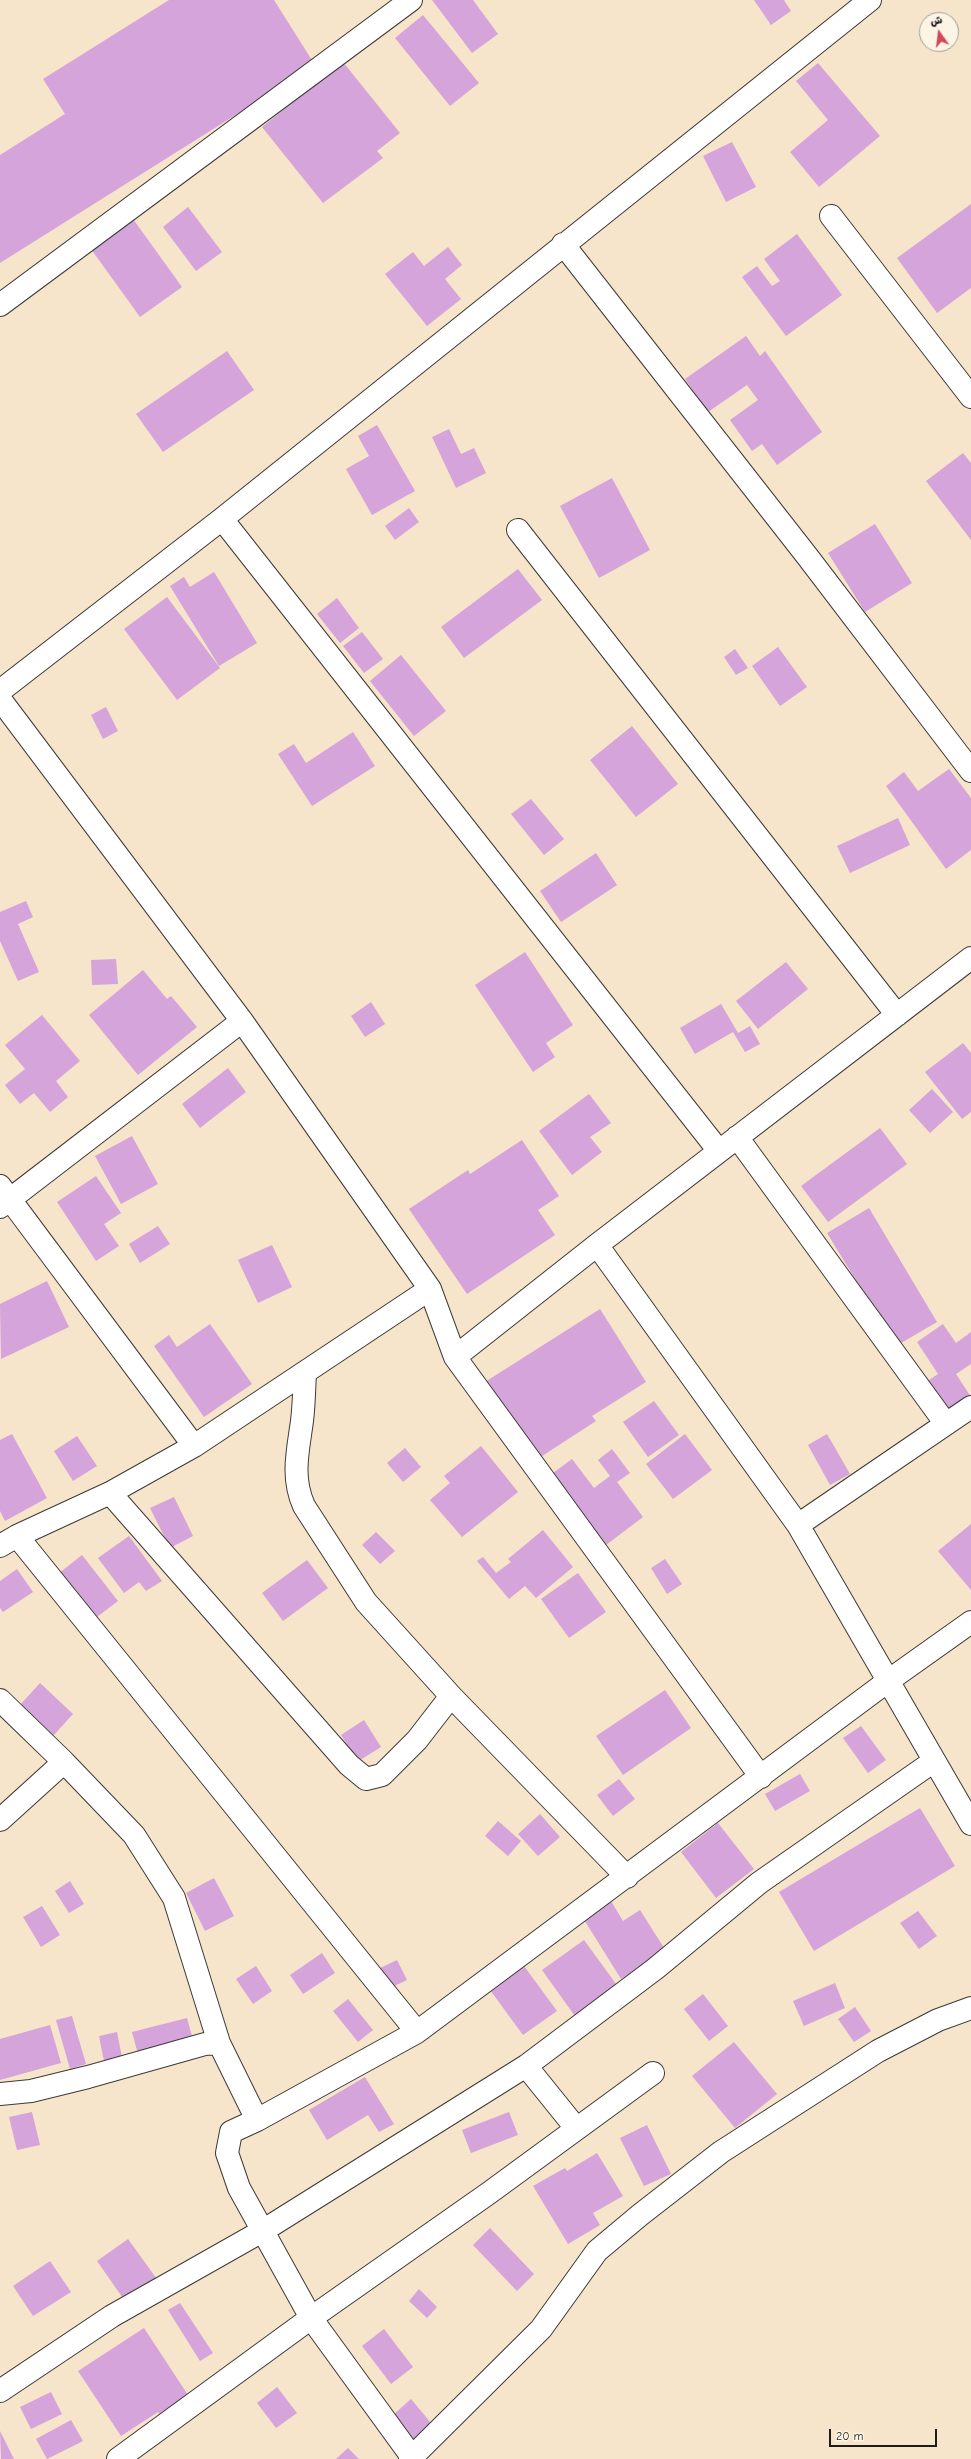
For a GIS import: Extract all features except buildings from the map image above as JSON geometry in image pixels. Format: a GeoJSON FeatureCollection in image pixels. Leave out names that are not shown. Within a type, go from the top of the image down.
{"type":"FeatureCollection","features":[{"type":"Feature","properties":{"kind":"street"},"geometry":{"type":"LineString","coordinates":[[0,305],[411,0]]}},
{"type":"Feature","properties":{"kind":"street"},"geometry":{"type":"LineString","coordinates":[[0,691],[222,519],[563,244],[870,0]]}},
{"type":"Feature","properties":{"kind":"street"},"geometry":{"type":"LineString","coordinates":[[831,216],[971,397]]}},
{"type":"Feature","properties":{"kind":"street"},"geometry":{"type":"LineString","coordinates":[[563,244],[803,550],[971,771]]}},
{"type":"Feature","properties":{"kind":"street"},"geometry":{"type":"LineString","coordinates":[[222,519],[719,1151]]}},
{"type":"Feature","properties":{"kind":"street"},"geometry":{"type":"LineString","coordinates":[[518,530],[897,1015]]}},
{"type":"Feature","properties":{"kind":"street"},"geometry":{"type":"LineString","coordinates":[[3,709],[242,1021],[430,1289],[456,1357],[761,1777]]}},
{"type":"Feature","properties":{"kind":"street"},"geometry":{"type":"LineString","coordinates":[[456,1357],[596,1245],[971,958]]}},
{"type":"Feature","properties":{"kind":"street"},"geometry":{"type":"LineString","coordinates":[[194,1446],[3,1198],[242,1021]]}},
{"type":"Feature","properties":{"kind":"street"},"geometry":{"type":"LineString","coordinates":[[737,1137],[946,1424]]}},
{"type":"Feature","properties":{"kind":"street"},"geometry":{"type":"LineString","coordinates":[[596,1245],[798,1525],[971,1824]]}},
{"type":"Feature","properties":{"kind":"street"},"geometry":{"type":"LineString","coordinates":[[417,2032],[9,1541],[110,1493],[194,1446],[305,1374],[430,1289]]}},
{"type":"Feature","properties":{"kind":"street"},"geometry":{"type":"LineString","coordinates":[[305,1374],[302,1419],[295,1468],[297,1491],[366,1602],[451,1696],[627,1878]]}},
{"type":"Feature","properties":{"kind":"street"},"geometry":{"type":"LineString","coordinates":[[798,1525],[971,1407]]}},
{"type":"Feature","properties":{"kind":"street"},"geometry":{"type":"LineString","coordinates":[[110,1493],[344,1759],[366,1779],[382,1775],[417,1740],[451,1696]]}},
{"type":"Feature","properties":{"kind":"street"},"geometry":{"type":"LineString","coordinates":[[971,1622],[888,1681],[627,1878],[417,2032],[256,2120],[231,2132],[227,2153],[239,2188],[264,2230],[311,2318],[411,2458],[541,2329],[597,2251],[640,2215],[721,2152],[878,2051],[938,2020],[971,2008]]}},
{"type":"Feature","properties":{"kind":"street"},"geometry":{"type":"LineString","coordinates":[[0,1700],[64,1762],[134,1835],[174,1898],[219,2043],[256,2120]]}},
{"type":"Feature","properties":{"kind":"street"},"geometry":{"type":"LineString","coordinates":[[0,2391],[112,2316],[264,2230],[526,2066],[655,1969],[759,1883],[934,1761]]}},
{"type":"Feature","properties":{"kind":"street"},"geometry":{"type":"LineString","coordinates":[[0,1820],[64,1762]]}},
{"type":"Feature","properties":{"kind":"street"},"geometry":{"type":"LineString","coordinates":[[0,2094],[31,2091],[205,2044],[219,2043]]}},
{"type":"Feature","properties":{"kind":"street"},"geometry":{"type":"LineString","coordinates":[[526,2066],[576,2128]]}},
{"type":"Feature","properties":{"kind":"street"},"geometry":{"type":"LineString","coordinates":[[118,2459],[311,2318],[489,2193],[653,2073]]}}]}
